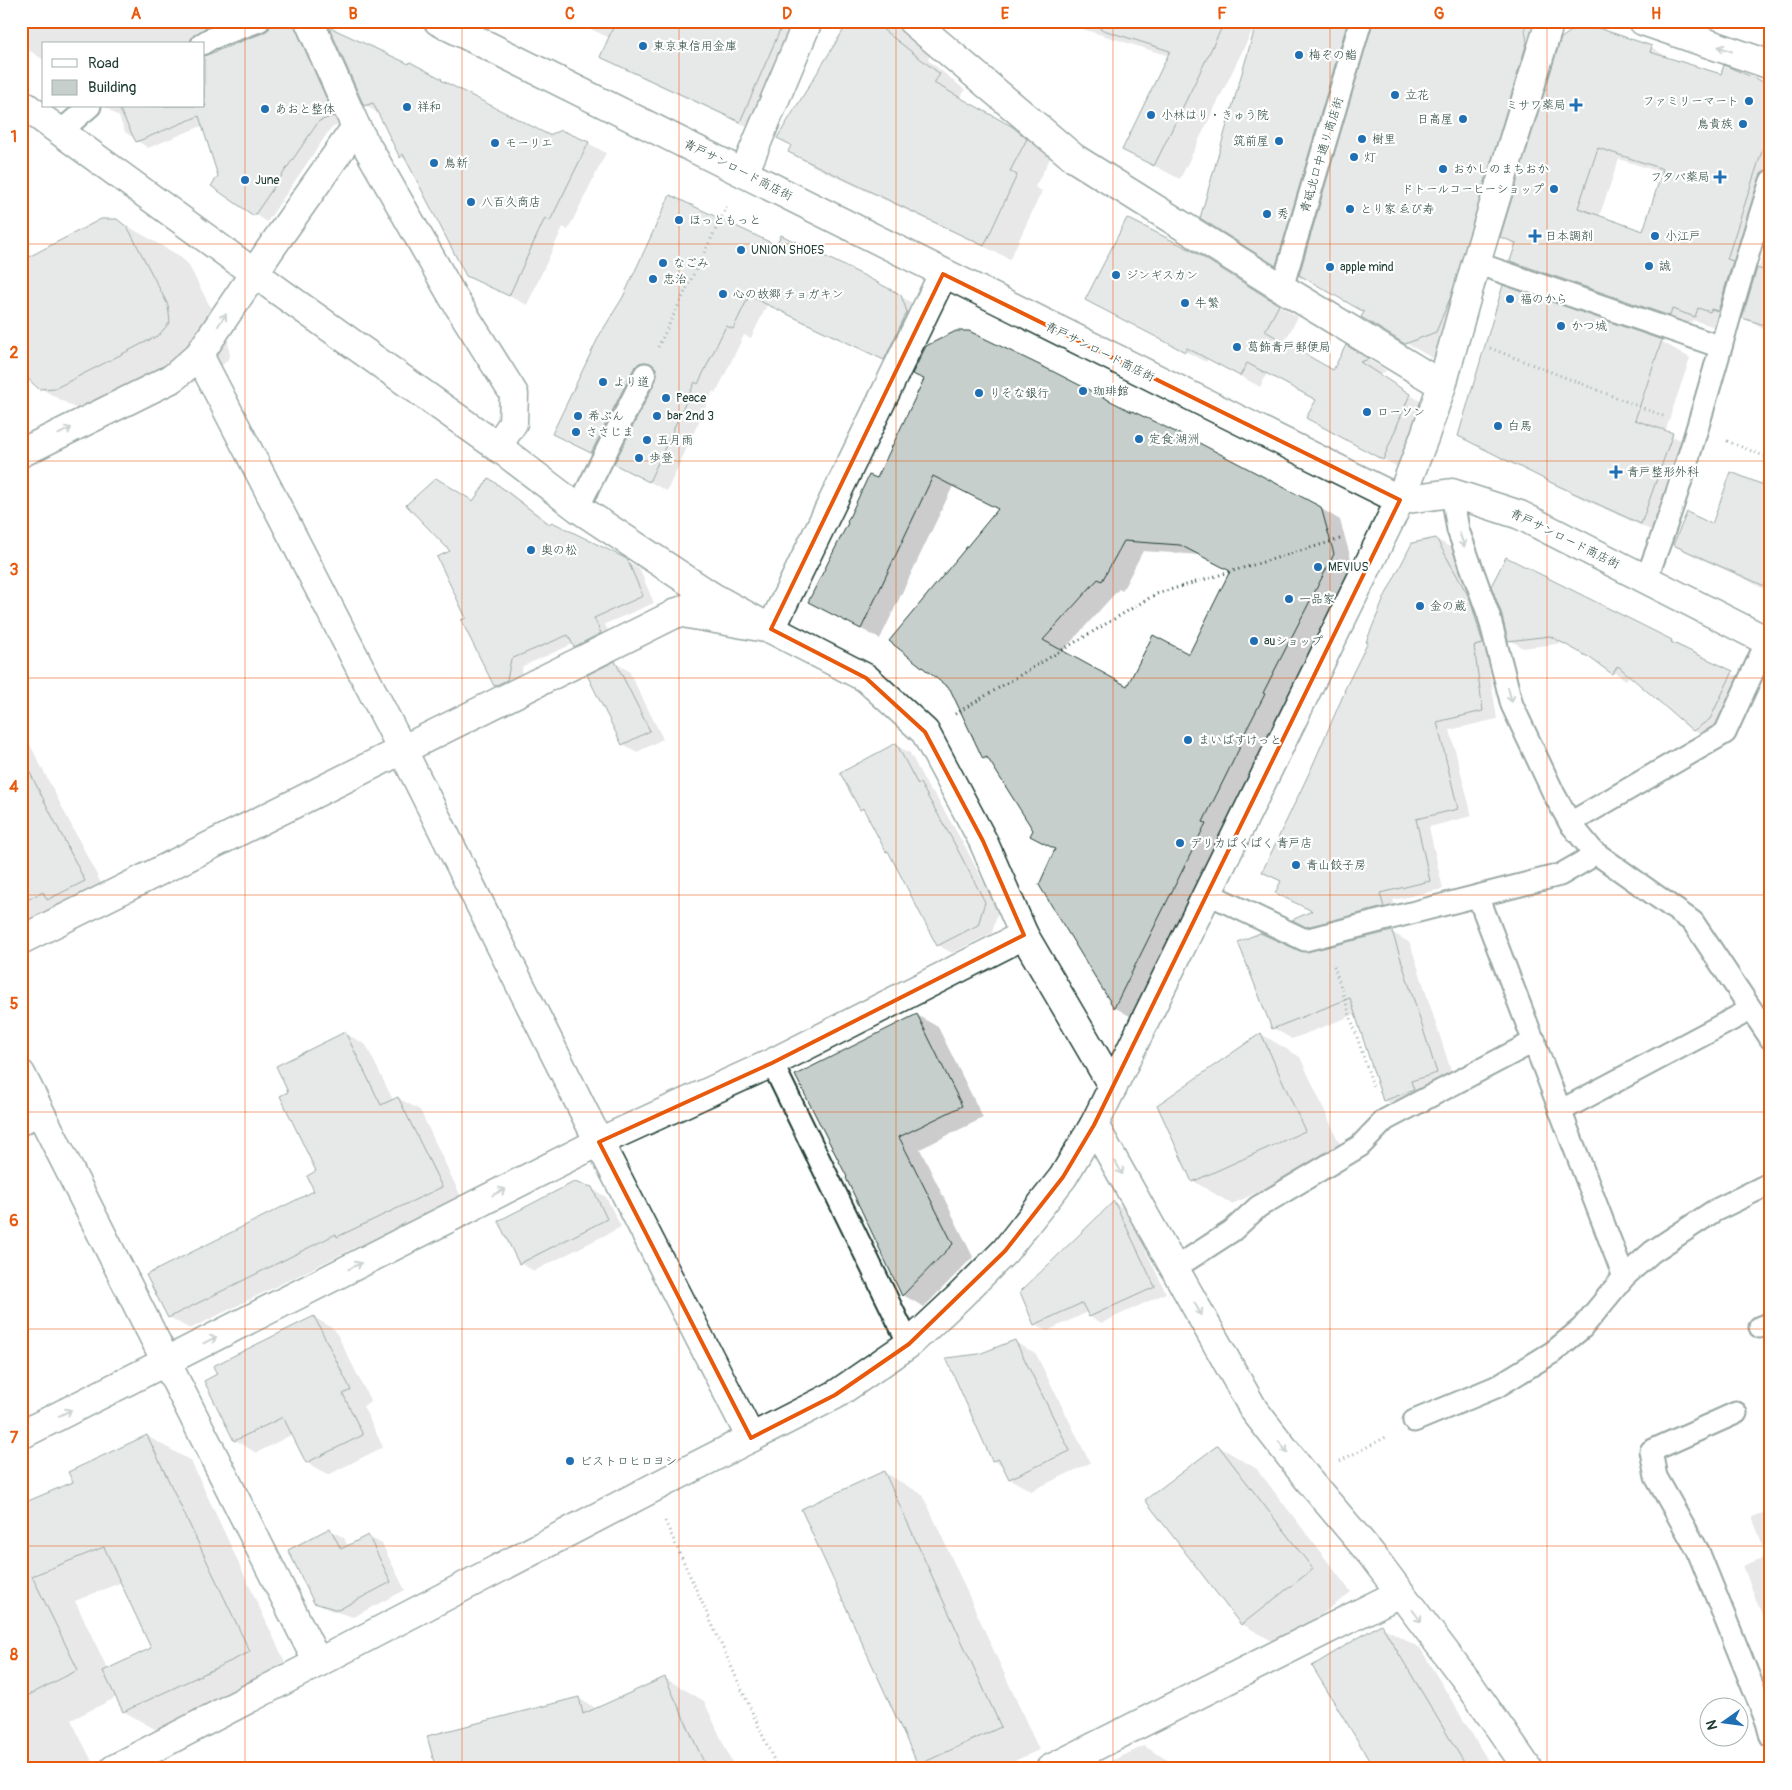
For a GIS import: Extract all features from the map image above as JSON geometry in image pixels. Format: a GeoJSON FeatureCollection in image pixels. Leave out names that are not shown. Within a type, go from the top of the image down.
{"type":"FeatureCollection","features":[{"type":"Feature","properties":{"kind":"street"},"geometry":{"type":"LineString","coordinates":[[309,21],[356,127],[453,297],[514,394],[513,423],[498,447]]}},
{"type":"Feature","properties":{"kind":"street","name":"青戸サンロード商店街"},"geometry":{"type":"LineString","coordinates":[[438,21],[942,274],[1400,500],[1452,493],[1520,515],[1769,642]]}},
{"type":"Feature","properties":{"kind":"street"},"geometry":{"type":"LineString","coordinates":[[744,173],[808,21]]}},
{"type":"Feature","properties":{"kind":"street"},"geometry":{"type":"LineString","coordinates":[[912,21],[1074,158],[1442,385]]}},
{"type":"Feature","properties":{"kind":"street"},"geometry":{"type":"LineString","coordinates":[[114,1769],[835,1395],[909,1344],[1005,1251],[1063,1177],[1094,1125],[1400,500],[1442,385],[1476,262],[1550,21]]}},
{"type":"Feature","properties":{"kind":"street"},"geometry":{"type":"LineString","coordinates":[[1643,21],[1771,65]]}},
{"type":"Feature","properties":{"kind":"street"},"geometry":{"type":"LineString","coordinates":[[21,103],[254,273],[498,447],[578,508],[711,596],[771,630],[866,678],[924,732],[983,841],[1024,935],[1113,1086]]}},
{"type":"Feature","properties":{"kind":"street"},"geometry":{"type":"LineString","coordinates":[[21,453],[173,378],[199,355],[356,127]]}},
{"type":"Feature","properties":{"kind":"street"},"geometry":{"type":"LineString","coordinates":[[771,630],[942,274]]}},
{"type":"Feature","properties":{"kind":"street"},"geometry":{"type":"LineString","coordinates":[[199,355],[402,749],[752,1438]]}},
{"type":"Feature","properties":{"kind":"street"},"geometry":{"type":"LineString","coordinates":[[21,940],[711,596]]}},
{"type":"Feature","properties":{"kind":"street"},"geometry":{"type":"LineString","coordinates":[[677,612],[771,630]]}},
{"type":"Feature","properties":{"kind":"street"},"geometry":{"type":"LineString","coordinates":[[21,1435],[600,1142],[772,1063],[1024,935]]}},
{"type":"Feature","properties":{"kind":"street"},"geometry":{"type":"LineString","coordinates":[[21,1074],[31,1119],[166,1362],[318,1662]]}},
{"type":"Feature","properties":{"kind":"street"},"geometry":{"type":"LineString","coordinates":[[1094,1125],[1254,1410],[1307,1478],[1371,1554],[1467,1681],[1528,1769]]}},
{"type":"Feature","properties":{"kind":"street"},"geometry":{"type":"LineString","coordinates":[[1050,1769],[1400,1593]]}},
{"type":"Feature","properties":{"kind":"lane"},"geometry":{"type":"LineString","coordinates":[[205,42],[259,21]]}},
{"type":"Feature","properties":{"kind":"lane","name":"青砥北口中通り商店街"},"geometry":{"type":"LineString","coordinates":[[1282,288],[1361,21]]}},
{"type":"Feature","properties":{"kind":"lane"},"geometry":{"type":"LineString","coordinates":[[60,132],[88,108]]}},
{"type":"Feature","properties":{"kind":"lane"},"geometry":{"type":"LineString","coordinates":[[1646,579],[1697,429],[1771,181]]}},
{"type":"Feature","properties":{"kind":"lane"},"geometry":{"type":"LineString","coordinates":[[1476,262],[1722,347]]}},
{"type":"Feature","properties":{"kind":"lane"},"geometry":{"type":"LineString","coordinates":[[578,508],[645,374]]}},
{"type":"Feature","properties":{"kind":"lane"},"geometry":{"type":"LineString","coordinates":[[1452,493],[1458,530],[1488,616],[1512,705],[1554,794],[1570,823],[1593,851],[1693,922],[1759,1013],[1771,1039]]}},
{"type":"Feature","properties":{"kind":"lane"},"geometry":{"type":"LineString","coordinates":[[1570,823],[1724,733],[1769,642]]}},
{"type":"Feature","properties":{"kind":"lane"},"geometry":{"type":"LineString","coordinates":[[1206,894],[1305,940],[1560,875],[1586,860],[1593,851]]}},
{"type":"Feature","properties":{"kind":"lane"},"geometry":{"type":"LineString","coordinates":[[1478,896],[1624,1277]]}},
{"type":"Feature","properties":{"kind":"lane"},"geometry":{"type":"LineString","coordinates":[[1560,1111],[1759,1013]]}},
{"type":"Feature","properties":{"kind":"lane"},"geometry":{"type":"LineString","coordinates":[[1175,1268],[1232,1231],[1258,1207],[1360,1146],[1385,1120],[1535,1041]]}},
{"type":"Feature","properties":{"kind":"lane"},"geometry":{"type":"LineString","coordinates":[[772,1063],[909,1344]]}},
{"type":"Feature","properties":{"kind":"lane"},"geometry":{"type":"LineString","coordinates":[[1414,1421],[1496,1387],[1553,1352],[1582,1328],[1624,1277],[1652,1252],[1714,1212],[1771,1183]]}},
{"type":"Feature","properties":{"kind":"lane"},"geometry":{"type":"LineString","coordinates":[[1736,1413],[1651,1451],[1656,1477],[1698,1551],[1767,1722],[1771,1737]]}},
{"type":"Feature","properties":{"kind":"path"},"geometry":{"type":"LineString","coordinates":[[645,374],[744,173]]}},
{"type":"Feature","properties":{"kind":"path"},"geometry":{"type":"LineString","coordinates":[[1455,334],[1771,459]]}},
{"type":"Feature","properties":{"kind":"path"},"geometry":{"type":"LineString","coordinates":[[924,732],[1156,594],[1336,540]]}},
{"type":"Feature","properties":{"kind":"path"},"geometry":{"type":"LineString","coordinates":[[1324,935],[1385,1120]]}},
{"type":"Feature","properties":{"kind":"path"},"geometry":{"type":"LineString","coordinates":[[1307,1478],[1376,1443],[1414,1421]]}},
{"type":"Feature","properties":{"kind":"path"},"geometry":{"type":"LineString","coordinates":[[651,1489],[778,1769]]}},
{"type":"Feature","properties":{"kind":"highlighted area"},"geometry":{"type":"Polygon","coordinates":[[[943,274],[1400,500],[1094,1125],[1063,1177],[1005,1251],[909,1344],[835,1395],[751,1438],[599,1142],[772,1063],[1024,935],[983,841],[925,732],[866,678],[771,629],[943,274]]]}},
{"type":"Feature","properties":{"kind":"building"},"geometry":{"type":"Polygon","coordinates":[[[271,21],[294,21],[334,116],[319,121],[254,216],[211,186],[218,176],[199,116],[136,142],[119,108],[205,108],[205,56],[269,29],[271,21]]]}},
{"type":"Feature","properties":{"kind":"building"},"geometry":{"type":"Polygon","coordinates":[[[616,21],[784,21],[740,122],[600,57],[616,21]]]}},
{"type":"Feature","properties":{"kind":"building"},"geometry":{"type":"Polygon","coordinates":[[[849,21],[872,21],[940,74],[934,83],[1013,127],[1027,139],[1010,171],[1017,175],[984,246],[788,152],[791,145],[777,138],[849,21]]]}},
{"type":"Feature","properties":{"kind":"building"},"geometry":{"type":"Polygon","coordinates":[[[1102,21],[1225,21],[1154,166],[1122,150],[1170,51],[1100,29],[1102,21]]]}},
{"type":"Feature","properties":{"kind":"building"},"geometry":{"type":"Polygon","coordinates":[[[1257,21],[1348,21],[1276,266],[1200,218],[1257,21]]]}},
{"type":"Feature","properties":{"kind":"building"},"geometry":{"type":"Polygon","coordinates":[[[1373,21],[1524,21],[1527,42],[1451,296],[1436,332],[1405,344],[1361,317],[1364,312],[1299,275],[1373,21]]]}},
{"type":"Feature","properties":{"kind":"building"},"geometry":{"type":"Polygon","coordinates":[[[1583,23],[1652,46],[1650,52],[1721,74],[1724,65],[1771,85],[1771,150],[1763,148],[1727,259],[1733,261],[1718,311],[1711,309],[1710,312],[1698,308],[1695,317],[1672,309],[1670,316],[1510,261],[1516,243],[1500,237],[1561,38],[1583,23]],[[1598,148],[1578,208],[1643,231],[1663,169],[1598,148]]]}},
{"type":"Feature","properties":{"kind":"building"},"geometry":{"type":"Polygon","coordinates":[[[329,27],[409,64],[410,62],[441,80],[549,135],[561,130],[589,142],[550,221],[545,218],[509,296],[466,276],[403,154],[400,158],[373,103],[364,106],[329,27]]]}},
{"type":"Feature","properties":{"kind":"building"},"geometry":{"type":"Polygon","coordinates":[[[670,195],[776,245],[781,235],[865,276],[901,295],[907,312],[884,360],[749,296],[733,329],[726,326],[698,384],[695,382],[649,482],[614,464],[656,380],[656,368],[650,363],[639,363],[634,368],[591,453],[552,434],[599,336],[623,297],[670,195]]]}},
{"type":"Feature","properties":{"kind":"building"},"geometry":{"type":"Polygon","coordinates":[[[1127,218],[1191,250],[1279,305],[1265,331],[1333,370],[1346,345],[1369,359],[1360,362],[1410,394],[1383,460],[1306,418],[1316,400],[1247,363],[1240,376],[1187,348],[1185,352],[1085,300],[1127,218]]]}},
{"type":"Feature","properties":{"kind":"building"},"geometry":{"type":"Polygon","coordinates":[[[101,219],[117,219],[128,228],[168,305],[170,322],[159,335],[56,388],[39,389],[29,380],[21,366],[21,261],[101,219]]]}},
{"type":"Feature","properties":{"kind":"building"},"geometry":{"type":"Polygon","coordinates":[[[1757,268],[1771,273],[1771,327],[1742,318],[1757,268]]]}},
{"type":"Feature","properties":{"kind":"building"},"geometry":{"type":"Polygon","coordinates":[[[1503,285],[1662,340],[1635,420],[1673,433],[1641,524],[1552,483],[1458,436],[1503,285]]]}},
{"type":"Feature","properties":{"kind":"building"},"geometry":{"type":"Polygon","coordinates":[[[956,331],[969,331],[1132,412],[1186,436],[1321,507],[1334,554],[1263,693],[1265,694],[1238,746],[1240,747],[1203,822],[1206,823],[1114,1008],[1039,885],[1055,849],[1030,836],[1033,830],[987,757],[983,759],[950,689],[889,641],[998,509],[933,476],[861,629],[808,602],[848,523],[869,475],[877,478],[924,379],[912,374],[926,346],[956,331]],[[1124,541],[1102,581],[1098,579],[1043,640],[1127,686],[1153,635],[1189,654],[1230,571],[1180,545],[1124,541]]]}},
{"type":"Feature","properties":{"kind":"building"},"geometry":{"type":"Polygon","coordinates":[[[1731,472],[1771,488],[1771,589],[1673,545],[1687,512],[1712,524],[1731,472]]]}},
{"type":"Feature","properties":{"kind":"building"},"geometry":{"type":"Polygon","coordinates":[[[436,478],[473,501],[489,478],[549,524],[552,522],[627,559],[643,596],[594,618],[601,633],[574,647],[568,635],[511,659],[507,680],[494,686],[461,620],[466,618],[437,557],[450,551],[406,505],[436,478]]]}},
{"type":"Feature","properties":{"kind":"building"},"geometry":{"type":"Polygon","coordinates":[[[1436,538],[1470,599],[1483,644],[1474,646],[1483,711],[1437,722],[1458,809],[1416,819],[1430,881],[1380,893],[1384,907],[1306,927],[1292,920],[1312,911],[1275,893],[1281,881],[1262,872],[1368,642],[1366,642],[1385,596],[1412,543],[1436,538]]]}},
{"type":"Feature","properties":{"kind":"building"},"geometry":{"type":"Polygon","coordinates":[[[1506,557],[1672,640],[1671,642],[1733,671],[1710,719],[1693,731],[1618,666],[1612,674],[1590,658],[1550,636],[1508,641],[1501,612],[1491,586],[1506,557]]]}},
{"type":"Feature","properties":{"kind":"building"},"geometry":{"type":"Polygon","coordinates":[[[615,661],[650,731],[622,745],[587,675],[615,661]]]}},
{"type":"Feature","properties":{"kind":"building"},"geometry":{"type":"Polygon","coordinates":[[[896,743],[918,785],[920,783],[952,839],[985,902],[978,925],[937,946],[888,851],[886,852],[863,808],[860,810],[840,773],[896,743]]]}},
{"type":"Feature","properties":{"kind":"building"},"geometry":{"type":"Polygon","coordinates":[[[21,755],[85,881],[47,900],[43,892],[21,903],[21,755]]]}},
{"type":"Feature","properties":{"kind":"building"},"geometry":{"type":"Polygon","coordinates":[[[1392,931],[1437,1073],[1411,1081],[1414,1090],[1383,1101],[1350,998],[1272,1029],[1238,942],[1260,933],[1300,951],[1307,952],[1392,931]]]}},
{"type":"Feature","properties":{"kind":"building"},"geometry":{"type":"Polygon","coordinates":[[[917,1014],[962,1106],[899,1137],[953,1244],[902,1296],[847,1177],[795,1075],[917,1014]]]}},
{"type":"Feature","properties":{"kind":"building"},"geometry":{"type":"Polygon","coordinates":[[[345,1032],[381,1105],[398,1097],[442,1187],[337,1237],[336,1234],[168,1318],[146,1275],[314,1191],[307,1176],[316,1171],[280,1096],[288,1092],[276,1066],[345,1032]]]}},
{"type":"Feature","properties":{"kind":"building"},"geometry":{"type":"Polygon","coordinates":[[[1261,1033],[1305,1131],[1192,1182],[1157,1105],[1261,1033]]]}},
{"type":"Feature","properties":{"kind":"building"},"geometry":{"type":"Polygon","coordinates":[[[574,1182],[592,1187],[607,1219],[519,1264],[498,1221],[574,1182]]]}},
{"type":"Feature","properties":{"kind":"building"},"geometry":{"type":"Polygon","coordinates":[[[1114,1201],[1155,1287],[1089,1317],[1082,1303],[1034,1325],[1020,1292],[1114,1201]]]}},
{"type":"Feature","properties":{"kind":"building"},"geometry":{"type":"Polygon","coordinates":[[[314,1316],[351,1390],[343,1394],[363,1435],[306,1463],[283,1417],[234,1441],[204,1381],[217,1374],[213,1366],[314,1316]]]}},
{"type":"Feature","properties":{"kind":"building"},"geometry":{"type":"Polygon","coordinates":[[[1015,1340],[1070,1451],[1009,1479],[999,1459],[992,1461],[946,1358],[979,1354],[1015,1340]]]}},
{"type":"Feature","properties":{"kind":"building"},"geometry":{"type":"Polygon","coordinates":[[[147,1435],[250,1652],[123,1712],[103,1671],[151,1648],[104,1547],[32,1576],[78,1670],[21,1699],[21,1504],[73,1482],[68,1472],[147,1435]]]}},
{"type":"Feature","properties":{"kind":"building"},"geometry":{"type":"Polygon","coordinates":[[[1218,1445],[1313,1569],[1241,1625],[1145,1500],[1218,1445]]]}},
{"type":"Feature","properties":{"kind":"building"},"geometry":{"type":"Polygon","coordinates":[[[884,1471],[1001,1727],[918,1765],[801,1509],[884,1471]]]}},
{"type":"Feature","properties":{"kind":"building"},"geometry":{"type":"Polygon","coordinates":[[[330,1528],[341,1549],[368,1535],[391,1582],[338,1610],[314,1603],[288,1550],[330,1528]]]}},
{"type":"Feature","properties":{"kind":"building"},"geometry":{"type":"Polygon","coordinates":[[[1381,1624],[1468,1769],[1375,1769],[1312,1666],[1381,1624]]]}},
{"type":"Feature","properties":{"kind":"building"},"geometry":{"type":"Polygon","coordinates":[[[665,1677],[707,1769],[436,1769],[427,1736],[579,1697],[583,1714],[665,1677]]]}},
{"type":"Feature","properties":{"kind":"place","name":"東京東信用金庫"},"geometry":{"type":"Point","coordinates":[643,46]}},
{"type":"Feature","properties":{"kind":"place","name":"梅ぞの鮨"},"geometry":{"type":"Point","coordinates":[1299,55]}},
{"type":"Feature","properties":{"kind":"place","name":"立花"},"geometry":{"type":"Point","coordinates":[1395,95]}},
{"type":"Feature","properties":{"kind":"place","name":"ファミリーマート"},"geometry":{"type":"Point","coordinates":[1749,101]}},
{"type":"Feature","properties":{"kind":"place","name":"ミサワ薬局"},"geometry":{"type":"Point","coordinates":[1576,105]}},
{"type":"Feature","properties":{"kind":"place","name":"祥和"},"geometry":{"type":"Point","coordinates":[407,107]}},
{"type":"Feature","properties":{"kind":"place","name":"あおと整体"},"geometry":{"type":"Point","coordinates":[265,109]}},
{"type":"Feature","properties":{"kind":"place","name":"小林はり・きゅう院"},"geometry":{"type":"Point","coordinates":[1151,115]}},
{"type":"Feature","properties":{"kind":"place","name":"日高屋"},"geometry":{"type":"Point","coordinates":[1463,119]}},
{"type":"Feature","properties":{"kind":"place","name":"鳥貴族"},"geometry":{"type":"Point","coordinates":[1743,124]}},
{"type":"Feature","properties":{"kind":"place","name":"樹里"},"geometry":{"type":"Point","coordinates":[1362,139]}},
{"type":"Feature","properties":{"kind":"place","name":"筑前屋"},"geometry":{"type":"Point","coordinates":[1279,141]}},
{"type":"Feature","properties":{"kind":"place","name":"モーリエ"},"geometry":{"type":"Point","coordinates":[495,143]}},
{"type":"Feature","properties":{"kind":"place","name":"灯"},"geometry":{"type":"Point","coordinates":[1354,157]}},
{"type":"Feature","properties":{"kind":"place","name":"鳥新"},"geometry":{"type":"Point","coordinates":[434,163]}},
{"type":"Feature","properties":{"kind":"place","name":"おかしのまちおか"},"geometry":{"type":"Point","coordinates":[1443,169]}},
{"type":"Feature","properties":{"kind":"place","name":"フタバ薬局"},"geometry":{"type":"Point","coordinates":[1720,177]}},
{"type":"Feature","properties":{"kind":"place","name":"June"},"geometry":{"type":"Point","coordinates":[245,180]}},
{"type":"Feature","properties":{"kind":"place","name":"ドトールコーヒーショップ"},"geometry":{"type":"Point","coordinates":[1554,189]}},
{"type":"Feature","properties":{"kind":"place","name":"八百久商店"},"geometry":{"type":"Point","coordinates":[471,202]}},
{"type":"Feature","properties":{"kind":"place","name":"とり家 ゑび寿"},"geometry":{"type":"Point","coordinates":[1350,209]}},
{"type":"Feature","properties":{"kind":"place","name":"秀"},"geometry":{"type":"Point","coordinates":[1267,214]}},
{"type":"Feature","properties":{"kind":"place","name":"ほっともっと"},"geometry":{"type":"Point","coordinates":[679,220]}},
{"type":"Feature","properties":{"kind":"place","name":"日本調剤"},"geometry":{"type":"Point","coordinates":[1535,236]}},
{"type":"Feature","properties":{"kind":"place","name":"小江戸"},"geometry":{"type":"Point","coordinates":[1655,236]}},
{"type":"Feature","properties":{"kind":"place","name":"UNION SHOES"},"geometry":{"type":"Point","coordinates":[741,250]}},
{"type":"Feature","properties":{"kind":"place","name":"なごみ"},"geometry":{"type":"Point","coordinates":[663,263]}},
{"type":"Feature","properties":{"kind":"place","name":"誠"},"geometry":{"type":"Point","coordinates":[1649,266]}},
{"type":"Feature","properties":{"kind":"place","name":"apple mind"},"geometry":{"type":"Point","coordinates":[1330,267]}},
{"type":"Feature","properties":{"kind":"place","name":"ジンギスカン"},"geometry":{"type":"Point","coordinates":[1116,275]}},
{"type":"Feature","properties":{"kind":"place","name":"忠治"},"geometry":{"type":"Point","coordinates":[653,279]}},
{"type":"Feature","properties":{"kind":"place","name":"心の故郷 チョガキン"},"geometry":{"type":"Point","coordinates":[723,294]}},
{"type":"Feature","properties":{"kind":"place","name":"福のから"},"geometry":{"type":"Point","coordinates":[1510,299]}},
{"type":"Feature","properties":{"kind":"place","name":"牛繁"},"geometry":{"type":"Point","coordinates":[1185,303]}},
{"type":"Feature","properties":{"kind":"place","name":"かつ城"},"geometry":{"type":"Point","coordinates":[1561,326]}},
{"type":"Feature","properties":{"kind":"place","name":"葛飾青戸郵便局"},"geometry":{"type":"Point","coordinates":[1237,347]}},
{"type":"Feature","properties":{"kind":"place","name":"より道"},"geometry":{"type":"Point","coordinates":[603,382]}},
{"type":"Feature","properties":{"kind":"place","name":"珈琲館"},"geometry":{"type":"Point","coordinates":[1083,391]}},
{"type":"Feature","properties":{"kind":"place","name":"りそな銀行"},"geometry":{"type":"Point","coordinates":[979,393]}},
{"type":"Feature","properties":{"kind":"place","name":"Peace"},"geometry":{"type":"Point","coordinates":[666,398]}},
{"type":"Feature","properties":{"kind":"place","name":"ローソン"},"geometry":{"type":"Point","coordinates":[1367,412]}},
{"type":"Feature","properties":{"kind":"place","name":"希ぶん"},"geometry":{"type":"Point","coordinates":[578,416]}},
{"type":"Feature","properties":{"kind":"place","name":"bar 2nd 3"},"geometry":{"type":"Point","coordinates":[657,416]}},
{"type":"Feature","properties":{"kind":"place","name":"白馬"},"geometry":{"type":"Point","coordinates":[1498,426]}},
{"type":"Feature","properties":{"kind":"place","name":"ささじま"},"geometry":{"type":"Point","coordinates":[576,432]}},
{"type":"Feature","properties":{"kind":"place","name":"定食 湖洲"},"geometry":{"type":"Point","coordinates":[1139,439]}},
{"type":"Feature","properties":{"kind":"place","name":"五月雨"},"geometry":{"type":"Point","coordinates":[647,440]}},
{"type":"Feature","properties":{"kind":"place","name":"歩登"},"geometry":{"type":"Point","coordinates":[639,458]}},
{"type":"Feature","properties":{"kind":"place","name":"青戸整形外科"},"geometry":{"type":"Point","coordinates":[1616,472]}},
{"type":"Feature","properties":{"kind":"place","name":"奥の松"},"geometry":{"type":"Point","coordinates":[531,550]}},
{"type":"Feature","properties":{"kind":"place","name":"MEVIUS"},"geometry":{"type":"Point","coordinates":[1318,567]}},
{"type":"Feature","properties":{"kind":"place","name":"一品家"},"geometry":{"type":"Point","coordinates":[1289,599]}},
{"type":"Feature","properties":{"kind":"place","name":"金の蔵"},"geometry":{"type":"Point","coordinates":[1420,606]}},
{"type":"Feature","properties":{"kind":"place","name":"auショップ"},"geometry":{"type":"Point","coordinates":[1254,641]}},
{"type":"Feature","properties":{"kind":"place","name":"まいばすけっと"},"geometry":{"type":"Point","coordinates":[1188,740]}},
{"type":"Feature","properties":{"kind":"place","name":"デリカぱくぱく 青戸店"},"geometry":{"type":"Point","coordinates":[1180,843]}},
{"type":"Feature","properties":{"kind":"place","name":"青山餃子房"},"geometry":{"type":"Point","coordinates":[1296,865]}},
{"type":"Feature","properties":{"kind":"place","name":"ビストロヒロヨシ"},"geometry":{"type":"Point","coordinates":[570,1461]}}]}
